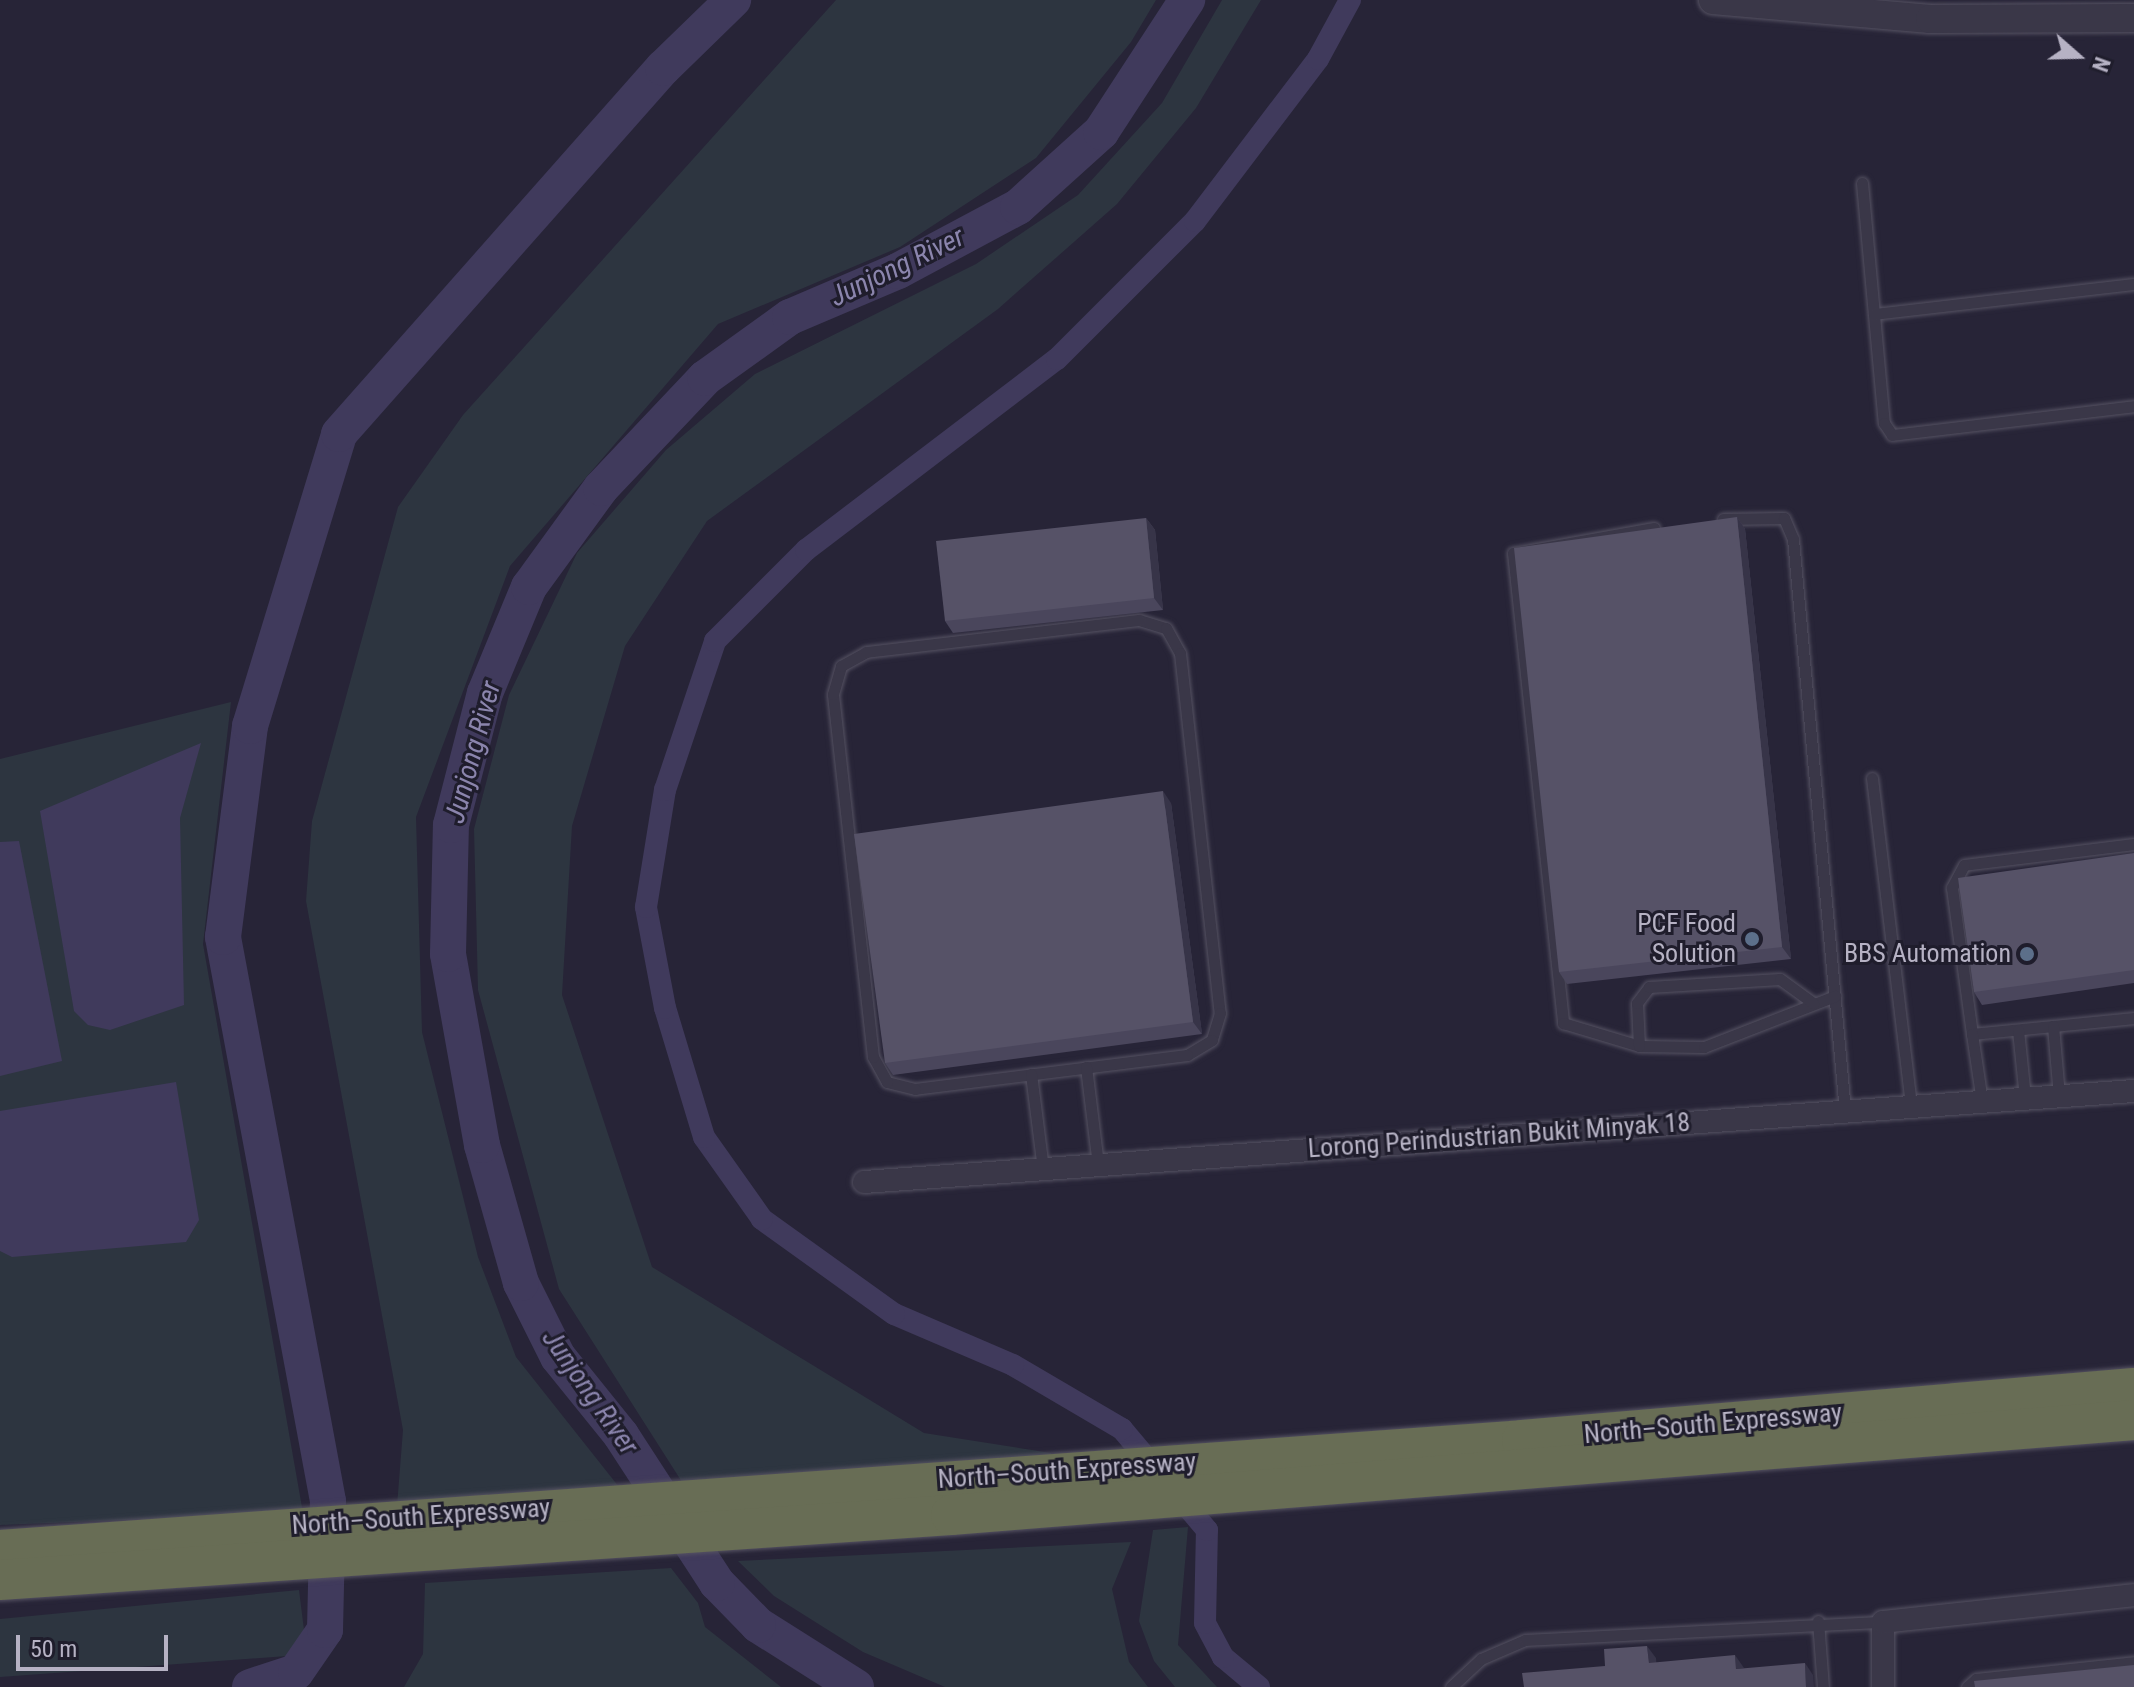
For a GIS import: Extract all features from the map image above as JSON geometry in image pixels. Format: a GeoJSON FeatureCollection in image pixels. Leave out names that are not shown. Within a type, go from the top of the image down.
{"type":"FeatureCollection","features":[{"type":"Feature","properties":{"kind":"highway","name":"North–South Expressway"},"geometry":{"type":"LineString","coordinates":[[1305,1471],[2134,1388]]}},
{"type":"Feature","properties":{"kind":"highway","name":"North–South Expressway"},"geometry":{"type":"LineString","coordinates":[[0,1550],[266,1545],[1305,1471],[2134,1420]]}},
{"type":"Feature","properties":{"kind":"highway","name":"North–South Expressway"},"geometry":{"type":"LineString","coordinates":[[0,1580],[266,1545]]}},
{"type":"Feature","properties":{"kind":"street"},"geometry":{"type":"LineString","coordinates":[[1713,0],[1930,19],[2130,22]]}},
{"type":"Feature","properties":{"kind":"street","name":"Lorong Perindustrian Bukit Minyak 18"},"geometry":{"type":"LineString","coordinates":[[864,1182],[2134,1091]]}},
{"type":"Feature","properties":{"kind":"street"},"geometry":{"type":"LineString","coordinates":[[1883,1687],[1883,1622],[2134,1595]]}},
{"type":"Feature","properties":{"kind":"lane"},"geometry":{"type":"LineString","coordinates":[[1862,183],[1884,423],[1892,435],[2134,406]]}},
{"type":"Feature","properties":{"kind":"lane"},"geometry":{"type":"LineString","coordinates":[[1874,314],[2134,284]]}},
{"type":"Feature","properties":{"kind":"lane"},"geometry":{"type":"LineString","coordinates":[[1700,522],[1762,514],[1784,518],[1793,539],[1845,1112]]}},
{"type":"Feature","properties":{"kind":"lane"},"geometry":{"type":"LineString","coordinates":[[1668,526],[1527,545],[1513,553],[1512,570],[1563,1023],[1639,1046],[1704,1047],[1835,996]]}},
{"type":"Feature","properties":{"kind":"lane"},"geometry":{"type":"LineString","coordinates":[[1139,620],[1176,639],[1219,1027],[1201,1050],[1187,1055],[1031,1074],[915,1089],[887,1082],[878,1071],[833,694],[834,679],[852,657],[1139,620]]}},
{"type":"Feature","properties":{"kind":"lane"},"geometry":{"type":"LineString","coordinates":[[1872,778],[1911,1106]]}},
{"type":"Feature","properties":{"kind":"lane"},"geometry":{"type":"LineString","coordinates":[[1982,1102],[1954,874],[1964,865],[2134,844]]}},
{"type":"Feature","properties":{"kind":"lane"},"geometry":{"type":"LineString","coordinates":[[1639,1046],[1637,1003],[1649,987],[1780,979],[1813,1003]]}},
{"type":"Feature","properties":{"kind":"lane"},"geometry":{"type":"LineString","coordinates":[[1972,1034],[2134,1018]]}},
{"type":"Feature","properties":{"kind":"lane"},"geometry":{"type":"LineString","coordinates":[[2053,1026],[2059,1096]]}},
{"type":"Feature","properties":{"kind":"lane"},"geometry":{"type":"LineString","coordinates":[[2018,1030],[2025,1098]]}},
{"type":"Feature","properties":{"kind":"lane"},"geometry":{"type":"LineString","coordinates":[[1086,1067],[1098,1165]]}},
{"type":"Feature","properties":{"kind":"lane"},"geometry":{"type":"LineString","coordinates":[[1031,1074],[1043,1169]]}},
{"type":"Feature","properties":{"kind":"lane"},"geometry":{"type":"LineString","coordinates":[[1451,1687],[1481,1659],[1525,1640],[1818,1621],[1883,1622]]}},
{"type":"Feature","properties":{"kind":"lane"},"geometry":{"type":"LineString","coordinates":[[1818,1621],[1823,1687]]}},
{"type":"Feature","properties":{"kind":"lane"},"geometry":{"type":"LineString","coordinates":[[1967,1687],[1976,1679],[2134,1662]]}},
{"type":"Feature","properties":{"kind":"shaded area"},"geometry":{"type":"Polygon","coordinates":[[[836,0],[1156,0],[1131,42],[1036,158],[900,247],[718,324],[510,566],[416,817],[422,1032],[478,1257],[516,1357],[619,1487],[397,1506],[403,1430],[306,901],[312,821],[398,507],[463,415],[836,0]]]}},
{"type":"Feature","properties":{"kind":"shaded area"},"geometry":{"type":"Polygon","coordinates":[[[1222,0],[1261,0],[1196,108],[1117,204],[998,309],[707,521],[625,646],[572,826],[562,995],[652,1267],[924,1433],[1051,1453],[1052,1460],[682,1482],[559,1289],[478,990],[474,829],[509,695],[577,553],[666,450],[755,374],[976,264],[1078,195],[1162,103],[1222,0]]]}},
{"type":"Feature","properties":{"kind":"shaded area"},"geometry":{"type":"Polygon","coordinates":[[[231,702],[203,944],[303,1513],[0,1525],[0,759],[231,702]]]}},
{"type":"Feature","properties":{"kind":"shaded area"},"geometry":{"type":"Polygon","coordinates":[[[201,743],[180,818],[184,1005],[110,1030],[88,1025],[74,1011],[40,811],[201,743]]]}},
{"type":"Feature","properties":{"kind":"shaded area"},"geometry":{"type":"Polygon","coordinates":[[[19,841],[62,1061],[0,1076],[0,842],[19,841]]]}},
{"type":"Feature","properties":{"kind":"shaded area"},"geometry":{"type":"Polygon","coordinates":[[[176,1082],[199,1220],[186,1242],[12,1257],[0,1251],[0,1111],[176,1082]]]}},
{"type":"Feature","properties":{"kind":"shaded area"},"geometry":{"type":"Polygon","coordinates":[[[1188,1527],[1178,1645],[1217,1687],[1175,1687],[1154,1661],[1139,1621],[1153,1530],[1188,1527]]]}},
{"type":"Feature","properties":{"kind":"shaded area"},"geometry":{"type":"Polygon","coordinates":[[[1131,1542],[1112,1589],[1129,1662],[1148,1687],[945,1687],[863,1652],[774,1596],[738,1561],[1131,1542]]]}},
{"type":"Feature","properties":{"kind":"shaded area"},"geometry":{"type":"Polygon","coordinates":[[[671,1568],[698,1603],[705,1627],[781,1687],[404,1687],[423,1654],[425,1583],[671,1568]]]}},
{"type":"Feature","properties":{"kind":"shaded area"},"geometry":{"type":"Polygon","coordinates":[[[299,1590],[305,1638],[287,1656],[0,1677],[0,1619],[299,1590]]]}},
{"type":"Feature","properties":{"kind":"building"},"geometry":{"type":"Polygon","coordinates":[[[1737,517],[1782,947],[1559,972],[1514,548],[1737,517]]]}},
{"type":"Feature","properties":{"kind":"building"},"geometry":{"type":"Polygon","coordinates":[[[1146,518],[1154,598],[945,621],[936,541],[1146,518]]]}},
{"type":"Feature","properties":{"kind":"building"},"geometry":{"type":"Polygon","coordinates":[[[1163,791],[1193,1022],[885,1063],[854,834],[1163,791]]]}},
{"type":"Feature","properties":{"kind":"building"},"geometry":{"type":"Polygon","coordinates":[[[2134,853],[2134,970],[1974,992],[1958,878],[2134,853]]]}},
{"type":"Feature","properties":{"kind":"building"},"geometry":{"type":"Polygon","coordinates":[[[1647,1646],[1649,1663],[1735,1655],[1736,1669],[1805,1663],[1806,1687],[1524,1687],[1522,1673],[1605,1666],[1604,1649],[1647,1646]]]}},
{"type":"Feature","properties":{"kind":"building"},"geometry":{"type":"Polygon","coordinates":[[[2134,1665],[2134,1687],[1975,1687],[1974,1681],[2134,1665]]]}},
{"type":"Feature","properties":{"kind":"waterway"},"geometry":{"type":"LineString","coordinates":[[250,1687],[296,1672],[325,1630],[328,1501],[223,937],[250,726],[339,434],[663,68],[733,0]]}},
{"type":"Feature","properties":{"kind":"waterway","name":"Junjong River"},"geometry":{"type":"LineString","coordinates":[[856,1687],[758,1625],[717,1583],[621,1435],[558,1357],[521,1283],[482,1145],[448,954],[451,825],[485,693],[529,587],[601,488],[705,378],[790,317],[898,271],[1018,207],[1101,132],[1187,0]]}},
{"type":"Feature","properties":{"kind":"waterway"},"geometry":{"type":"LineString","coordinates":[[1259,1687],[1223,1657],[1205,1623],[1207,1530],[1122,1429],[1013,1365],[894,1314],[762,1219],[704,1137],[665,1008],[646,907],[665,790],[715,641],[806,550],[1057,359],[1195,221],[1318,59],[1350,0]]}},
{"type":"Feature","properties":{"kind":"place","name":"PCF Food Solution"},"geometry":{"type":"Point","coordinates":[1752,939]}},
{"type":"Feature","properties":{"kind":"place","name":"BBS Automation"},"geometry":{"type":"Point","coordinates":[2027,954]}}]}
